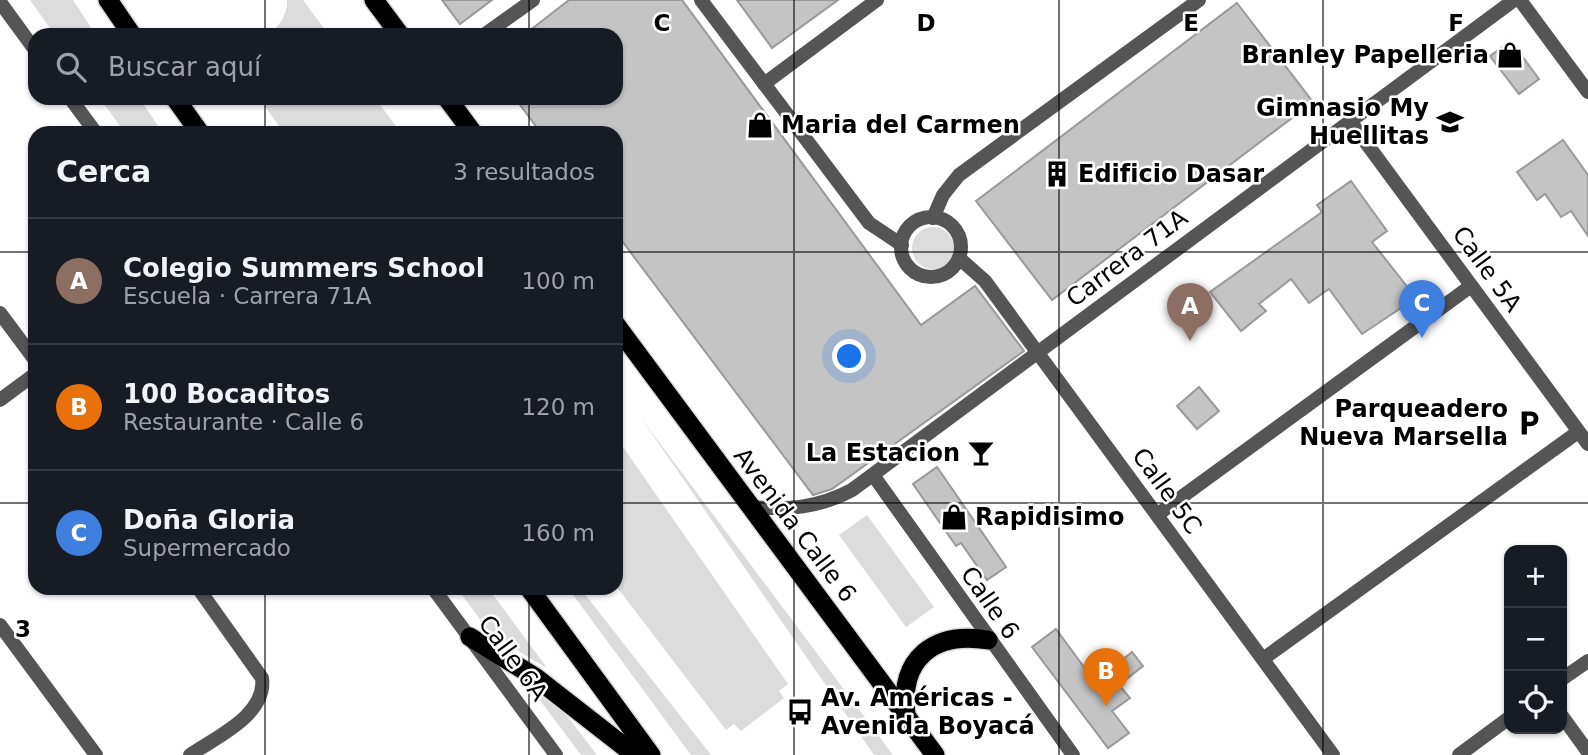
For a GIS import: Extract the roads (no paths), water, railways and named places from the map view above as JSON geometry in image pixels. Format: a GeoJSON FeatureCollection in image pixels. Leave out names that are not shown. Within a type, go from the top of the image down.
{"type":"FeatureCollection","features":[{"type":"Feature","properties":{"kind":"highway"},"geometry":{"type":"LineString","coordinates":[[108,0],[127,28]]}},
{"type":"Feature","properties":{"kind":"highway"},"geometry":{"type":"LineString","coordinates":[[374,0],[395,28]]}},
{"type":"Feature","properties":{"kind":"highway"},"geometry":{"type":"LineString","coordinates":[[180,105],[195,126]]}},
{"type":"Feature","properties":{"kind":"highway"},"geometry":{"type":"LineString","coordinates":[[452,105],[468,126]]}},
{"type":"Feature","properties":{"kind":"highway","name":"Avenida Calle 6"},"geometry":{"type":"LineString","coordinates":[[623,334],[934,755]]}},
{"type":"Feature","properties":{"kind":"highway"},"geometry":{"type":"LineString","coordinates":[[534,595],[651,755]]}},
{"type":"Feature","properties":{"kind":"highway"},"geometry":{"type":"LineString","coordinates":[[906,716],[905,687],[917,660],[948,638],[965,636],[988,640]]}},
{"type":"Feature","properties":{"kind":"highway"},"geometry":{"type":"LineString","coordinates":[[470,637],[535,677],[635,755]]}},
{"type":"Feature","properties":{"kind":"street"},"geometry":{"type":"LineString","coordinates":[[494,28],[533,0]]}},
{"type":"Feature","properties":{"kind":"street"},"geometry":{"type":"LineString","coordinates":[[701,0],[869,223],[902,246]]}},
{"type":"Feature","properties":{"kind":"street"},"geometry":{"type":"LineString","coordinates":[[764,84],[877,0]]}},
{"type":"Feature","properties":{"kind":"street"},"geometry":{"type":"LineString","coordinates":[[933,218],[943,195],[960,175],[1199,0]]}},
{"type":"Feature","properties":{"kind":"street","name":"Carrera 71A"},"geometry":{"type":"LineString","coordinates":[[751,507],[784,510],[818,505],[852,490],[1514,0]]}},
{"type":"Feature","properties":{"kind":"street"},"geometry":{"type":"LineString","coordinates":[[1520,0],[1588,92]]}},
{"type":"Feature","properties":{"kind":"street"},"geometry":{"type":"LineString","coordinates":[[0,2],[28,40]]}},
{"type":"Feature","properties":{"kind":"street"},"geometry":{"type":"LineString","coordinates":[[75,105],[91,126]]}},
{"type":"Feature","properties":{"kind":"street","name":"Calle 5A"},"geometry":{"type":"LineString","coordinates":[[1350,121],[1588,444]]}},
{"type":"Feature","properties":{"kind":"street"},"geometry":{"type":"LineString","coordinates":[[933,218],[942,219],[956,231],[961,249],[959,258],[947,272],[939,276],[920,275],[906,263],[902,246],[908,228],[915,222],[933,218]]}},
{"type":"Feature","properties":{"kind":"street","name":"Calle 5C"},"geometry":{"type":"LineString","coordinates":[[959,258],[985,281],[1333,755]]}},
{"type":"Feature","properties":{"kind":"street"},"geometry":{"type":"LineString","coordinates":[[1157,515],[1471,286]]}},
{"type":"Feature","properties":{"kind":"street"},"geometry":{"type":"LineString","coordinates":[[0,313],[28,351]]}},
{"type":"Feature","properties":{"kind":"street"},"geometry":{"type":"LineString","coordinates":[[0,400],[28,379]]}},
{"type":"Feature","properties":{"kind":"street"},"geometry":{"type":"LineString","coordinates":[[1262,659],[1578,432]]}},
{"type":"Feature","properties":{"kind":"street","name":"Calle 6"},"geometry":{"type":"LineString","coordinates":[[873,475],[988,640],[1073,755]]}},
{"type":"Feature","properties":{"kind":"street"},"geometry":{"type":"LineString","coordinates":[[190,755],[250,713],[264,690],[262,678],[203,595]]}},
{"type":"Feature","properties":{"kind":"street","name":"Calle 6A"},"geometry":{"type":"LineString","coordinates":[[438,595],[556,755]]}},
{"type":"Feature","properties":{"kind":"street"},"geometry":{"type":"LineString","coordinates":[[0,625],[96,755]]}},
{"type":"Feature","properties":{"kind":"street"},"geometry":{"type":"LineString","coordinates":[[1567,676],[1588,661]]}},
{"type":"Feature","properties":{"kind":"street"},"geometry":{"type":"LineString","coordinates":[[1459,755],[1504,722]]}},
{"type":"Feature","properties":{"kind":"street"},"geometry":{"type":"LineString","coordinates":[[1567,723],[1588,752]]}},
{"type":"Feature","properties":{"kind":"place","name":"Branley Papelleria"},"geometry":{"type":"Point","coordinates":[1510,55]}},
{"type":"Feature","properties":{"kind":"place","name":"Gimnasio My Huellitas"},"geometry":{"type":"Point","coordinates":[1450,122]}},
{"type":"Feature","properties":{"kind":"place","name":"Maria del Carmen"},"geometry":{"type":"Point","coordinates":[760,125]}},
{"type":"Feature","properties":{"kind":"place","name":"Edificio Dasar"},"geometry":{"type":"Point","coordinates":[1057,174]}},
{"type":"Feature","properties":{"kind":"place","name":"Doña Gloria"},"geometry":{"type":"Point","coordinates":[1422,338]}},
{"type":"Feature","properties":{"kind":"place","name":"Colegio Summers School"},"geometry":{"type":"Point","coordinates":[1190,341]}},
{"type":"Feature","properties":{"kind":"place","name":"Parqueadero Nueva Marsella"},"geometry":{"type":"Point","coordinates":[1529,423]}},
{"type":"Feature","properties":{"kind":"place","name":"La Estacion"},"geometry":{"type":"Point","coordinates":[981,453]}},
{"type":"Feature","properties":{"kind":"place","name":"Rapidisimo"},"geometry":{"type":"Point","coordinates":[954,517]}},
{"type":"Feature","properties":{"kind":"place","name":"100 Bocaditos"},"geometry":{"type":"Point","coordinates":[1106,706]}},
{"type":"Feature","properties":{"kind":"place","name":"Av. Américas - Avenida Boyacá"},"geometry":{"type":"Point","coordinates":[800,712]}}]}
